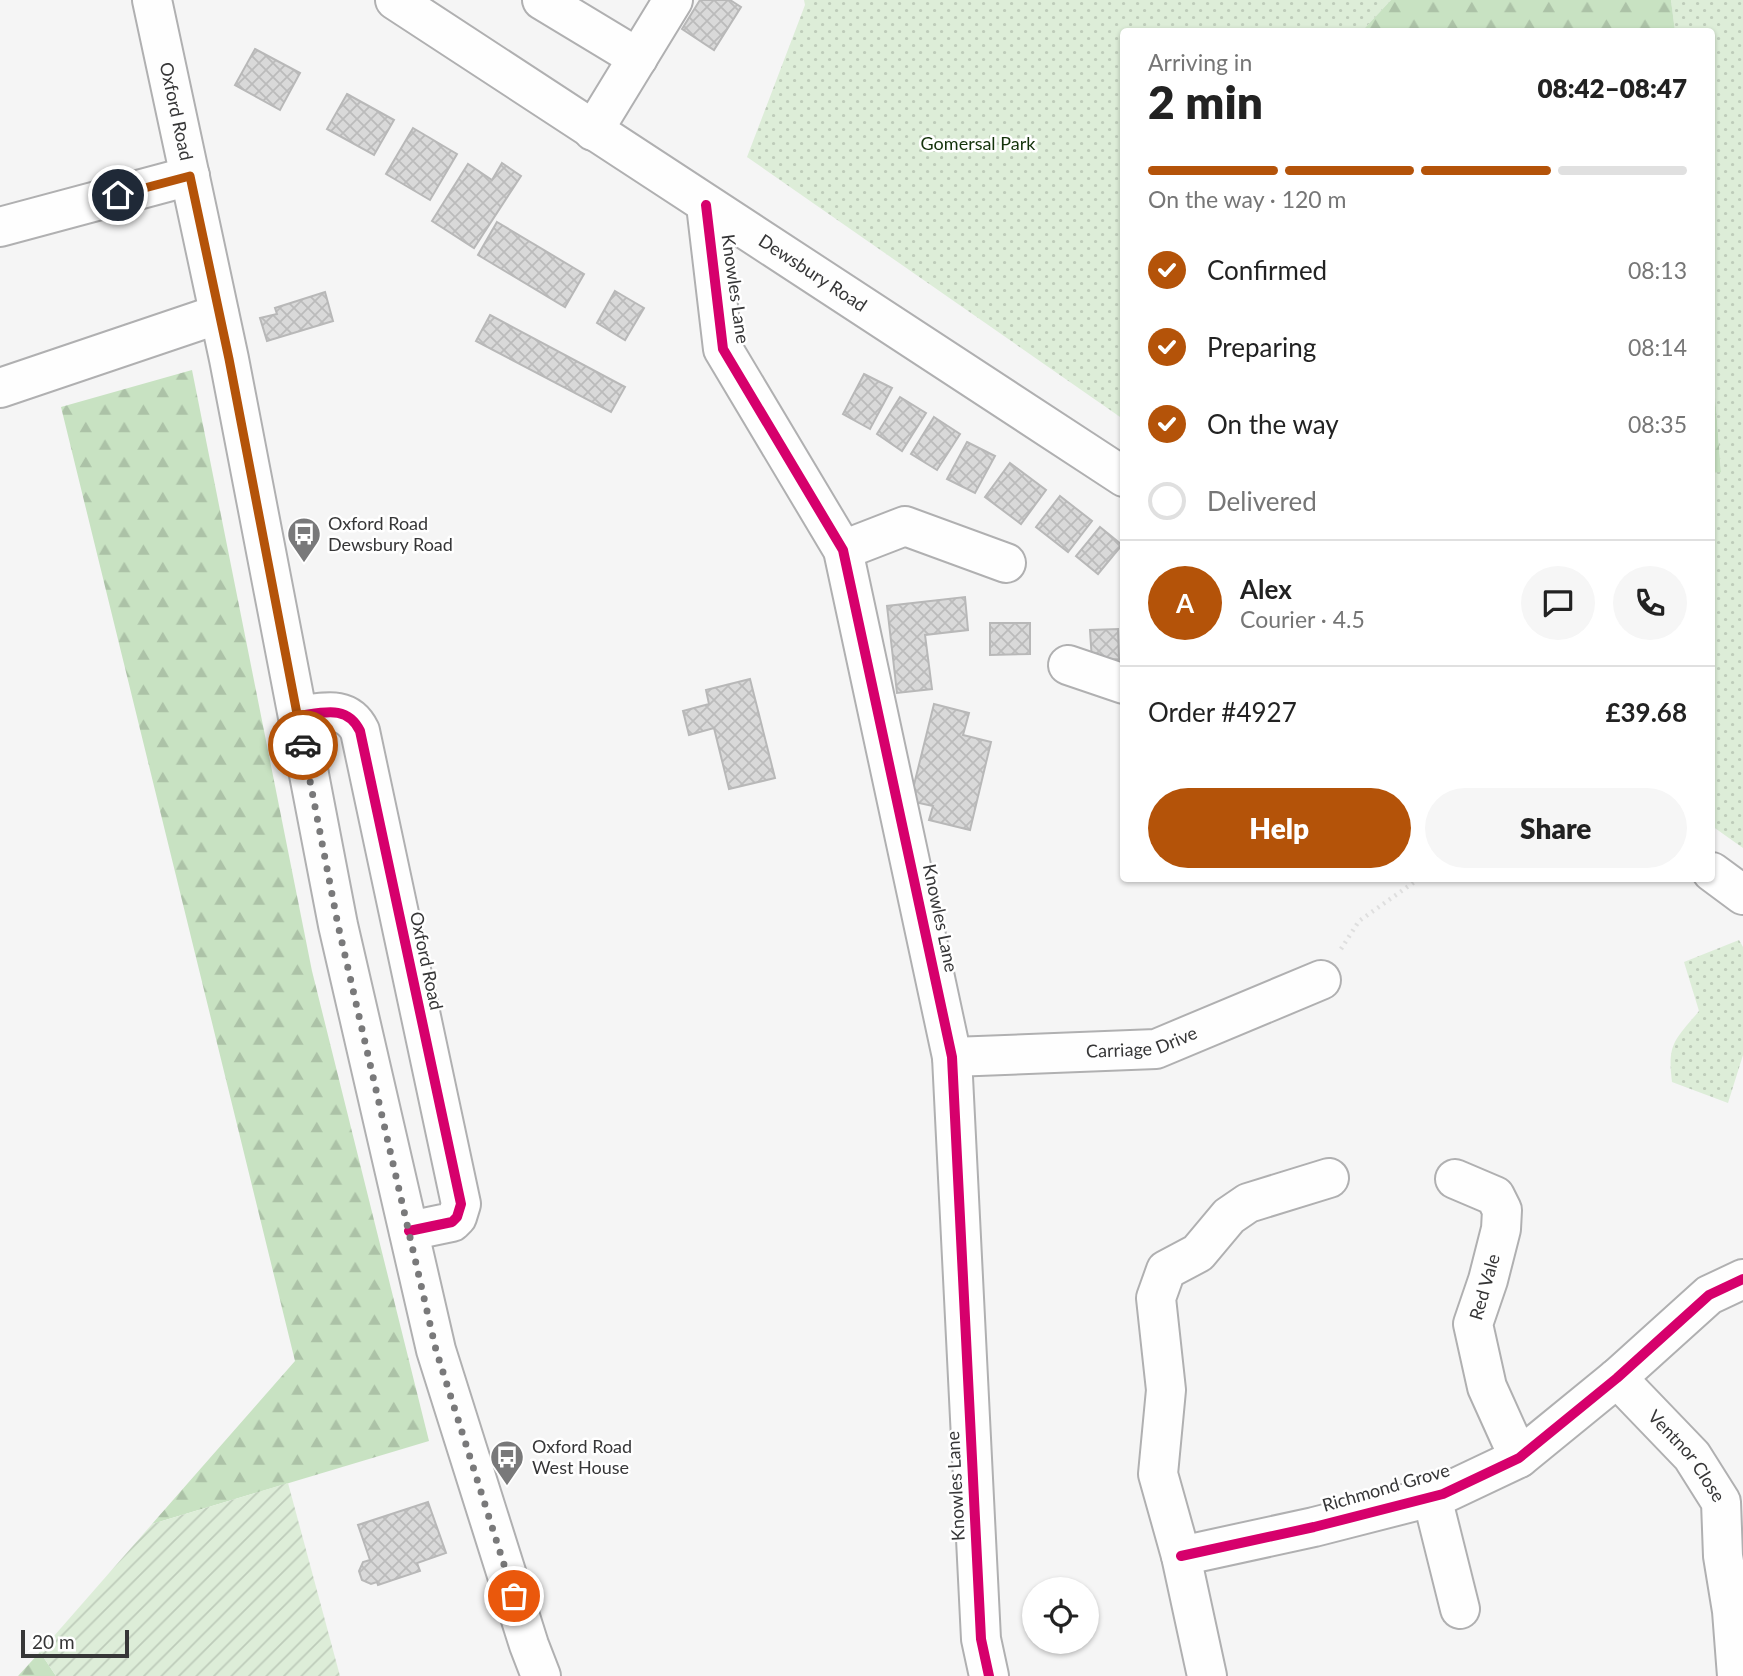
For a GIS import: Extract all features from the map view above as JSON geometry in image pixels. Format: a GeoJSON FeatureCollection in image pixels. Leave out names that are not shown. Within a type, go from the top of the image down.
{"type":"FeatureCollection","features":[{"type":"Feature","properties":{"kind":"street","name":"Oxford Road"},"geometry":{"type":"LineString","coordinates":[[152,0],[219,314],[338,925],[436,1350],[541,1676]]}},
{"type":"Feature","properties":{"kind":"street"},"geometry":{"type":"LineString","coordinates":[[542,0],[638,58]]}},
{"type":"Feature","properties":{"kind":"street"},"geometry":{"type":"LineString","coordinates":[[593,131],[673,0]]}},
{"type":"Feature","properties":{"kind":"street","name":"Dewsbury Road"},"geometry":{"type":"LineString","coordinates":[[406,3],[593,131],[1120,474]]}},
{"type":"Feature","properties":{"kind":"street"},"geometry":{"type":"LineString","coordinates":[[0,227],[190,176]]}},
{"type":"Feature","properties":{"kind":"street","name":"Knowles Lane"},"geometry":{"type":"LineString","coordinates":[[706,205],[723,349],[843,550],[952,1056],[981,1639],[989,1676]]}},
{"type":"Feature","properties":{"kind":"street"},"geometry":{"type":"LineString","coordinates":[[0,388],[219,314]]}},
{"type":"Feature","properties":{"kind":"street"},"geometry":{"type":"LineString","coordinates":[[843,550],[905,526],[1006,564]]}},
{"type":"Feature","properties":{"kind":"street"},"geometry":{"type":"LineString","coordinates":[[1068,665],[1120,683]]}},
{"type":"Feature","properties":{"kind":"street","name":"Oxford Road"},"geometry":{"type":"LineString","coordinates":[[298,716],[342,712],[356,723],[360,731],[461,1204],[457,1217],[452,1222],[409,1231]]}},
{"type":"Feature","properties":{"kind":"street"},"geometry":{"type":"LineString","coordinates":[[1715,874],[1743,895]]}},
{"type":"Feature","properties":{"kind":"street","name":"Carriage Drive"},"geometry":{"type":"LineString","coordinates":[[952,1056],[1156,1049],[1321,980]]}},
{"type":"Feature","properties":{"kind":"street"},"geometry":{"type":"LineString","coordinates":[[1207,1676],[1181,1556],[1158,1474],[1166,1390],[1156,1298],[1166,1270],[1198,1253],[1229,1216],[1248,1203],[1329,1178]]}},
{"type":"Feature","properties":{"kind":"street","name":"Red Vale"},"geometry":{"type":"LineString","coordinates":[[1455,1179],[1495,1196],[1502,1210],[1501,1228],[1488,1280],[1473,1325],[1487,1387],[1519,1458]]}},
{"type":"Feature","properties":{"kind":"street","name":"Richmond Grove"},"geometry":{"type":"LineString","coordinates":[[1181,1556],[1314,1527],[1432,1497],[1519,1458],[1617,1378],[1709,1295],[1743,1279]]}},
{"type":"Feature","properties":{"kind":"street","name":"Ventnor Close"},"geometry":{"type":"LineString","coordinates":[[1617,1378],[1692,1456],[1721,1502],[1723,1556],[1732,1611],[1737,1676]]}},
{"type":"Feature","properties":{"kind":"street"},"geometry":{"type":"LineString","coordinates":[[1432,1497],[1461,1609]]}},
{"type":"Feature","properties":{"kind":"path"},"geometry":{"type":"LineString","coordinates":[[1321,980],[1359,921],[1414,882]]}},
{"type":"Feature","properties":{"kind":"green space","name":"Gomersal Park"},"geometry":{"type":"Polygon","coordinates":[[[804,0],[1391,0],[1365,28],[1120,28],[1120,417],[747,157],[805,5],[804,0]]]}},
{"type":"Feature","properties":{"kind":"green space"},"geometry":{"type":"Polygon","coordinates":[[[1391,0],[1671,0],[1675,28],[1365,28],[1391,0]]]}},
{"type":"Feature","properties":{"kind":"green space"},"geometry":{"type":"Polygon","coordinates":[[[1671,0],[1743,0],[1743,848],[1715,828],[1715,472],[1721,471],[1715,395],[1715,28],[1675,28],[1671,0]]]}},
{"type":"Feature","properties":{"kind":"green space"},"geometry":{"type":"Polygon","coordinates":[[[192,370],[312,971],[429,1441],[152,1524],[295,1361],[61,407],[192,370]]]}},
{"type":"Feature","properties":{"kind":"green space"},"geometry":{"type":"Polygon","coordinates":[[[1715,395],[1721,472],[1715,473],[1715,395]]]}},
{"type":"Feature","properties":{"kind":"green space"},"geometry":{"type":"Polygon","coordinates":[[[1739,940],[1743,947],[1743,1055],[1728,1103],[1672,1082],[1671,1059],[1679,1036],[1699,1011],[1684,962],[1739,940]]]}},
{"type":"Feature","properties":{"kind":"green space"},"geometry":{"type":"Polygon","coordinates":[[[288,1483],[340,1676],[56,1676],[40,1652],[152,1524],[288,1483]]]}},
{"type":"Feature","properties":{"kind":"green space"},"geometry":{"type":"Polygon","coordinates":[[[40,1652],[56,1676],[18,1676],[40,1652]]]}},
{"type":"Feature","properties":{"kind":"building"},"geometry":{"type":"Polygon","coordinates":[[[700,0],[730,0],[741,7],[714,50],[682,29],[700,0]]]}},
{"type":"Feature","properties":{"kind":"building"},"geometry":{"type":"Polygon","coordinates":[[[255,49],[300,73],[280,110],[235,85],[255,49]]]}},
{"type":"Feature","properties":{"kind":"building"},"geometry":{"type":"Polygon","coordinates":[[[347,94],[394,120],[374,155],[327,129],[347,94]]]}},
{"type":"Feature","properties":{"kind":"building"},"geometry":{"type":"Polygon","coordinates":[[[413,128],[457,154],[430,200],[386,174],[413,128]]]}},
{"type":"Feature","properties":{"kind":"building"},"geometry":{"type":"Polygon","coordinates":[[[502,163],[521,176],[474,248],[432,221],[468,164],[492,180],[502,163]]]}},
{"type":"Feature","properties":{"kind":"building"},"geometry":{"type":"Polygon","coordinates":[[[497,222],[584,274],[565,307],[478,255],[497,222]]]}},
{"type":"Feature","properties":{"kind":"building"},"geometry":{"type":"Polygon","coordinates":[[[615,291],[644,308],[625,340],[597,323],[615,291]]]}},
{"type":"Feature","properties":{"kind":"building"},"geometry":{"type":"Polygon","coordinates":[[[325,292],[333,321],[267,341],[260,318],[277,314],[275,308],[325,292]]]}},
{"type":"Feature","properties":{"kind":"building"},"geometry":{"type":"Polygon","coordinates":[[[490,315],[625,387],[611,412],[476,341],[490,315]]]}},
{"type":"Feature","properties":{"kind":"building"},"geometry":{"type":"Polygon","coordinates":[[[864,374],[892,388],[870,429],[843,414],[864,374]]]}},
{"type":"Feature","properties":{"kind":"building"},"geometry":{"type":"Polygon","coordinates":[[[900,397],[926,413],[902,451],[877,434],[900,397]]]}},
{"type":"Feature","properties":{"kind":"building"},"geometry":{"type":"Polygon","coordinates":[[[934,417],[960,434],[937,470],[911,454],[934,417]]]}},
{"type":"Feature","properties":{"kind":"building"},"geometry":{"type":"Polygon","coordinates":[[[967,442],[995,456],[975,493],[947,479],[967,442]]]}},
{"type":"Feature","properties":{"kind":"building"},"geometry":{"type":"Polygon","coordinates":[[[1010,463],[1046,490],[1021,524],[985,497],[1010,463]]]}},
{"type":"Feature","properties":{"kind":"building"},"geometry":{"type":"Polygon","coordinates":[[[1060,496],[1092,521],[1068,552],[1036,527],[1060,496]]]}},
{"type":"Feature","properties":{"kind":"building"},"geometry":{"type":"Polygon","coordinates":[[[1100,527],[1120,543],[1120,547],[1098,574],[1076,556],[1100,527]]]}},
{"type":"Feature","properties":{"kind":"building"},"geometry":{"type":"Polygon","coordinates":[[[965,597],[968,630],[925,635],[932,689],[897,693],[887,606],[965,597]]]}},
{"type":"Feature","properties":{"kind":"building"},"geometry":{"type":"Polygon","coordinates":[[[990,623],[1030,623],[1030,654],[990,655],[990,623]]]}},
{"type":"Feature","properties":{"kind":"building"},"geometry":{"type":"Polygon","coordinates":[[[1118,629],[1119,659],[1092,661],[1090,630],[1118,629]]]}},
{"type":"Feature","properties":{"kind":"building"},"geometry":{"type":"Polygon","coordinates":[[[750,679],[775,778],[729,789],[714,728],[689,735],[683,711],[709,704],[706,690],[750,679]]]}},
{"type":"Feature","properties":{"kind":"building"},"geometry":{"type":"Polygon","coordinates":[[[934,704],[969,713],[963,735],[991,742],[970,830],[929,820],[933,806],[910,801],[934,704]]]}},
{"type":"Feature","properties":{"kind":"building"},"geometry":{"type":"Polygon","coordinates":[[[428,1502],[446,1553],[417,1563],[420,1571],[378,1585],[377,1582],[371,1584],[362,1580],[359,1571],[363,1562],[370,1560],[358,1525],[428,1502]]]}},
{"type":"Feature","properties":{"kind":"cycle path"},"geometry":{"type":"LineString","coordinates":[[706,205],[723,349],[843,550],[952,1057],[981,1639],[989,1676]]}},
{"type":"Feature","properties":{"kind":"cycle path"},"geometry":{"type":"LineString","coordinates":[[298,716],[333,712],[348,717],[360,731],[461,1204],[457,1217],[452,1222],[409,1231]]}},
{"type":"Feature","properties":{"kind":"cycle path"},"geometry":{"type":"LineString","coordinates":[[1181,1556],[1314,1527],[1443,1494],[1519,1458],[1617,1378],[1709,1295],[1743,1279]]}},
{"type":"Feature","properties":{"kind":"way so far"},"geometry":{"type":"LineString","coordinates":[[303,745],[338,925],[436,1350],[514,1596]]}},
{"type":"Feature","properties":{"kind":"place","name":"Oxford Road Dewsbury Road"},"geometry":{"type":"Point","coordinates":[304,564]}},
{"type":"Feature","properties":{"kind":"place","name":"Oxford Road West House"},"geometry":{"type":"Point","coordinates":[507,1487]}},
{"type":"Feature","properties":{"kind":"route"},"geometry":{"type":"LineString","coordinates":[[118,195],[190,176],[229,359],[303,745]]}}]}
